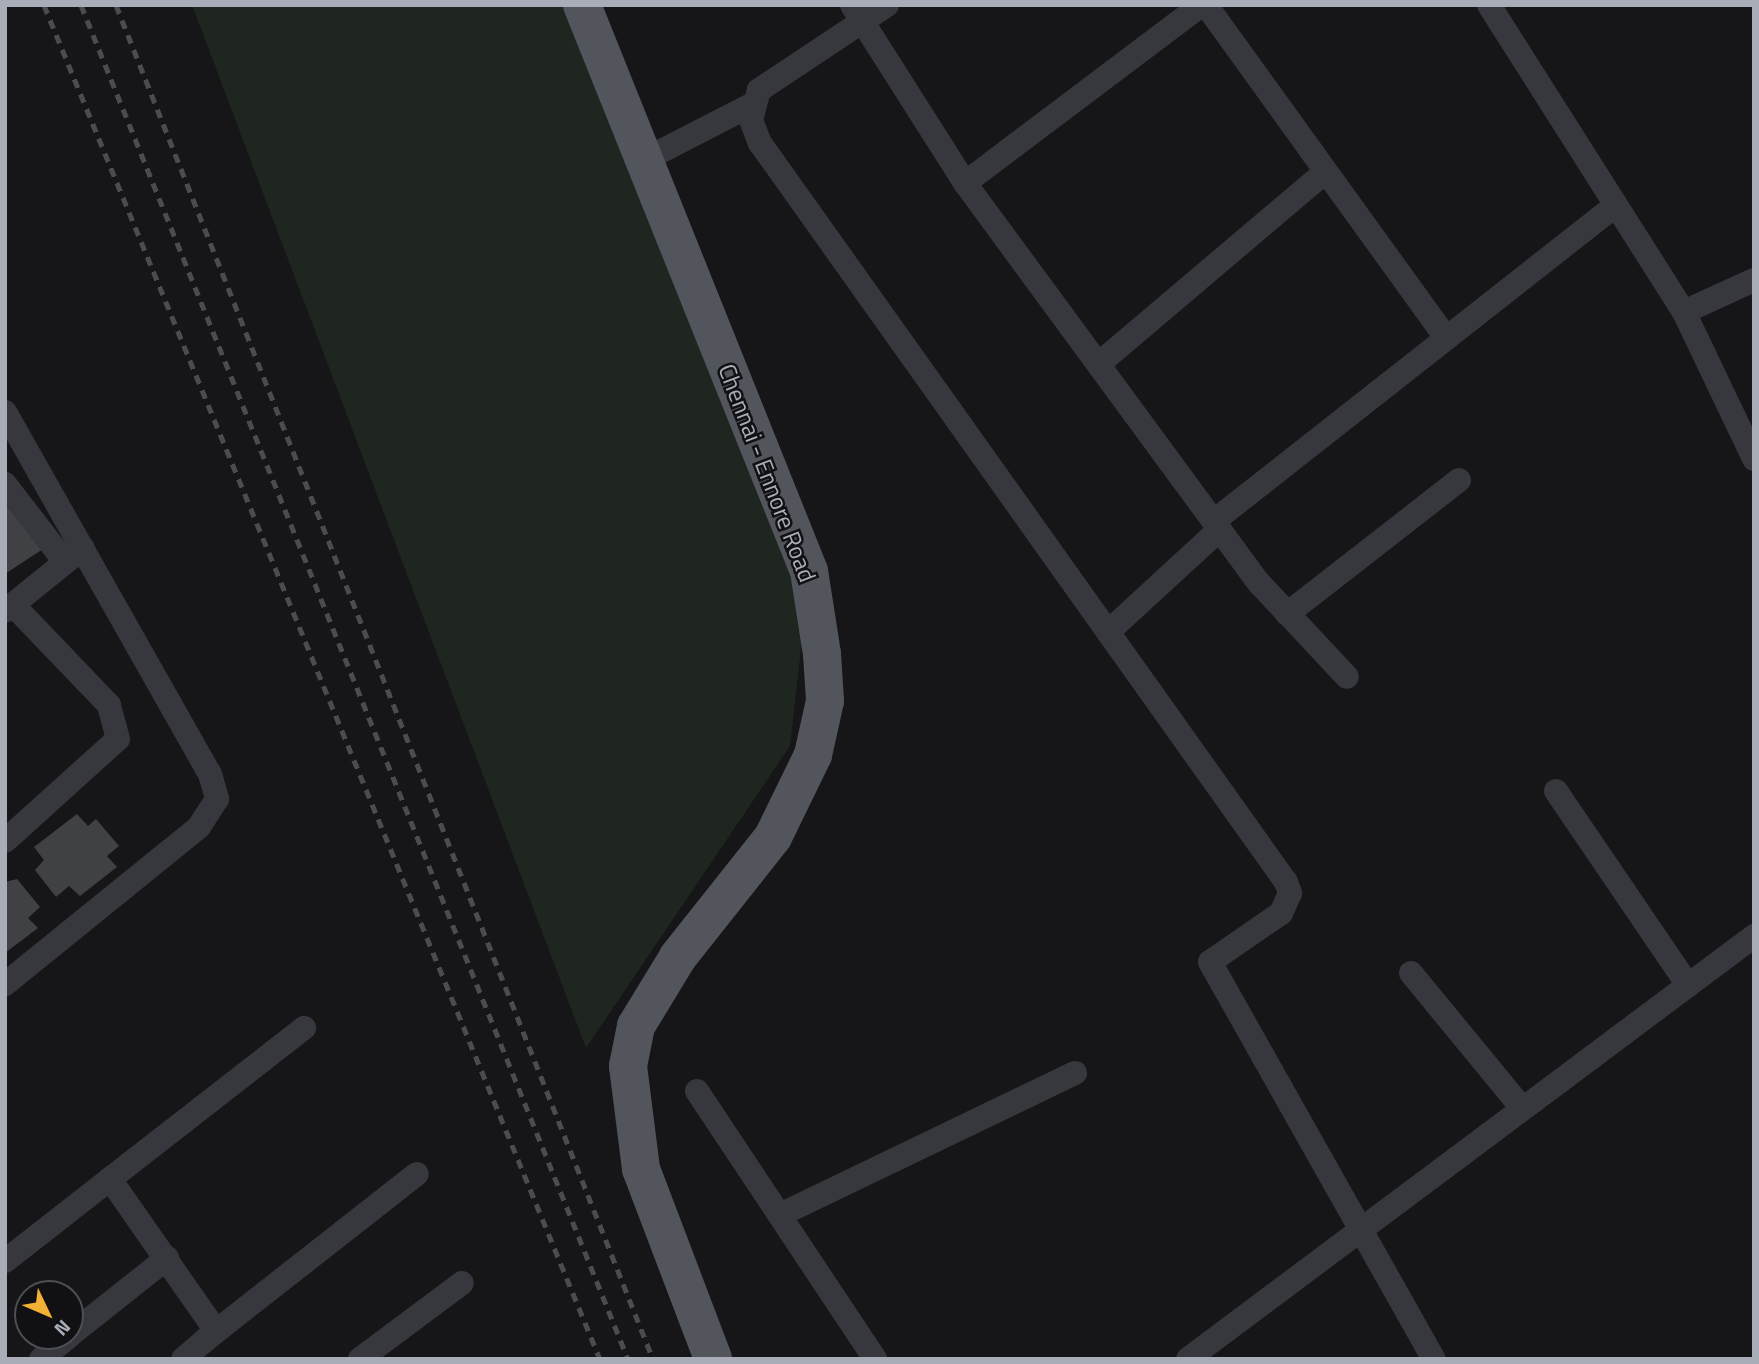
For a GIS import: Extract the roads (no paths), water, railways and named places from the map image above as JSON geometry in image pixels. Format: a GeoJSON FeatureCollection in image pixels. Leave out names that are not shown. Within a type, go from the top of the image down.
{"type":"FeatureCollection","features":[{"type":"Feature","properties":{"kind":"main road","name":"Chennai - Ennore Road"},"geometry":{"type":"LineString","coordinates":[[582,5],[809,571],[823,666],[825,701],[813,755],[773,837],[678,957],[636,1026],[628,1066],[641,1169],[713,1359]]}},
{"type":"Feature","properties":{"kind":"street"},"geometry":{"type":"LineString","coordinates":[[644,160],[751,105],[759,90],[857,15],[887,5]]}},
{"type":"Feature","properties":{"kind":"street"},"geometry":{"type":"LineString","coordinates":[[965,183],[1204,5],[1323,174],[1444,335]]}},
{"type":"Feature","properties":{"kind":"street"},"geometry":{"type":"LineString","coordinates":[[1489,5],[1684,312],[1754,458]]}},
{"type":"Feature","properties":{"kind":"street"},"geometry":{"type":"LineString","coordinates":[[857,15],[965,183],[1101,362],[1217,525],[1287,614],[1348,677]]}},
{"type":"Feature","properties":{"kind":"street"},"geometry":{"type":"LineString","coordinates":[[751,105],[760,143],[1286,882],[1290,893],[1281,913],[1210,962],[1363,1226],[1434,1359]]}},
{"type":"Feature","properties":{"kind":"street"},"geometry":{"type":"LineString","coordinates":[[1101,362],[1323,174]]}},
{"type":"Feature","properties":{"kind":"street"},"geometry":{"type":"LineString","coordinates":[[1108,632],[1217,525],[1444,335],[1616,205]]}},
{"type":"Feature","properties":{"kind":"street"},"geometry":{"type":"LineString","coordinates":[[1684,312],[1754,280]]}},
{"type":"Feature","properties":{"kind":"street"},"geometry":{"type":"LineString","coordinates":[[5,412],[74,555],[210,774],[217,799],[199,827],[5,984]]}},
{"type":"Feature","properties":{"kind":"street"},"geometry":{"type":"LineString","coordinates":[[1287,614],[1459,480]]}},
{"type":"Feature","properties":{"kind":"street"},"geometry":{"type":"LineString","coordinates":[[5,484],[74,555]]}},
{"type":"Feature","properties":{"kind":"street"},"geometry":{"type":"LineString","coordinates":[[5,841],[118,739],[109,705],[9,608],[74,555]]}},
{"type":"Feature","properties":{"kind":"street"},"geometry":{"type":"LineString","coordinates":[[1556,791],[1689,985]]}},
{"type":"Feature","properties":{"kind":"street"},"geometry":{"type":"LineString","coordinates":[[1188,1359],[1754,936]]}},
{"type":"Feature","properties":{"kind":"street"},"geometry":{"type":"LineString","coordinates":[[1411,973],[1522,1108]]}},
{"type":"Feature","properties":{"kind":"street"},"geometry":{"type":"LineString","coordinates":[[5,1261],[304,1028]]}},
{"type":"Feature","properties":{"kind":"street"},"geometry":{"type":"LineString","coordinates":[[783,1213],[1075,1073]]}},
{"type":"Feature","properties":{"kind":"street"},"geometry":{"type":"LineString","coordinates":[[697,1091],[783,1213],[875,1359]]}},
{"type":"Feature","properties":{"kind":"street"},"geometry":{"type":"LineString","coordinates":[[191,1352],[417,1174]]}},
{"type":"Feature","properties":{"kind":"street"},"geometry":{"type":"LineString","coordinates":[[110,1179],[216,1331],[191,1352]]}},
{"type":"Feature","properties":{"kind":"street"},"geometry":{"type":"LineString","coordinates":[[84,1325],[167,1258]]}},
{"type":"Feature","properties":{"kind":"street"},"geometry":{"type":"LineString","coordinates":[[360,1359],[462,1283]]}},
{"type":"Feature","properties":{"kind":"railway"},"geometry":{"type":"LineString","coordinates":[[44,5],[600,1359]]}},
{"type":"Feature","properties":{"kind":"railway"},"geometry":{"type":"LineString","coordinates":[[81,5],[628,1359]]}},
{"type":"Feature","properties":{"kind":"railway"},"geometry":{"type":"LineString","coordinates":[[116,5],[653,1359]]}}]}
